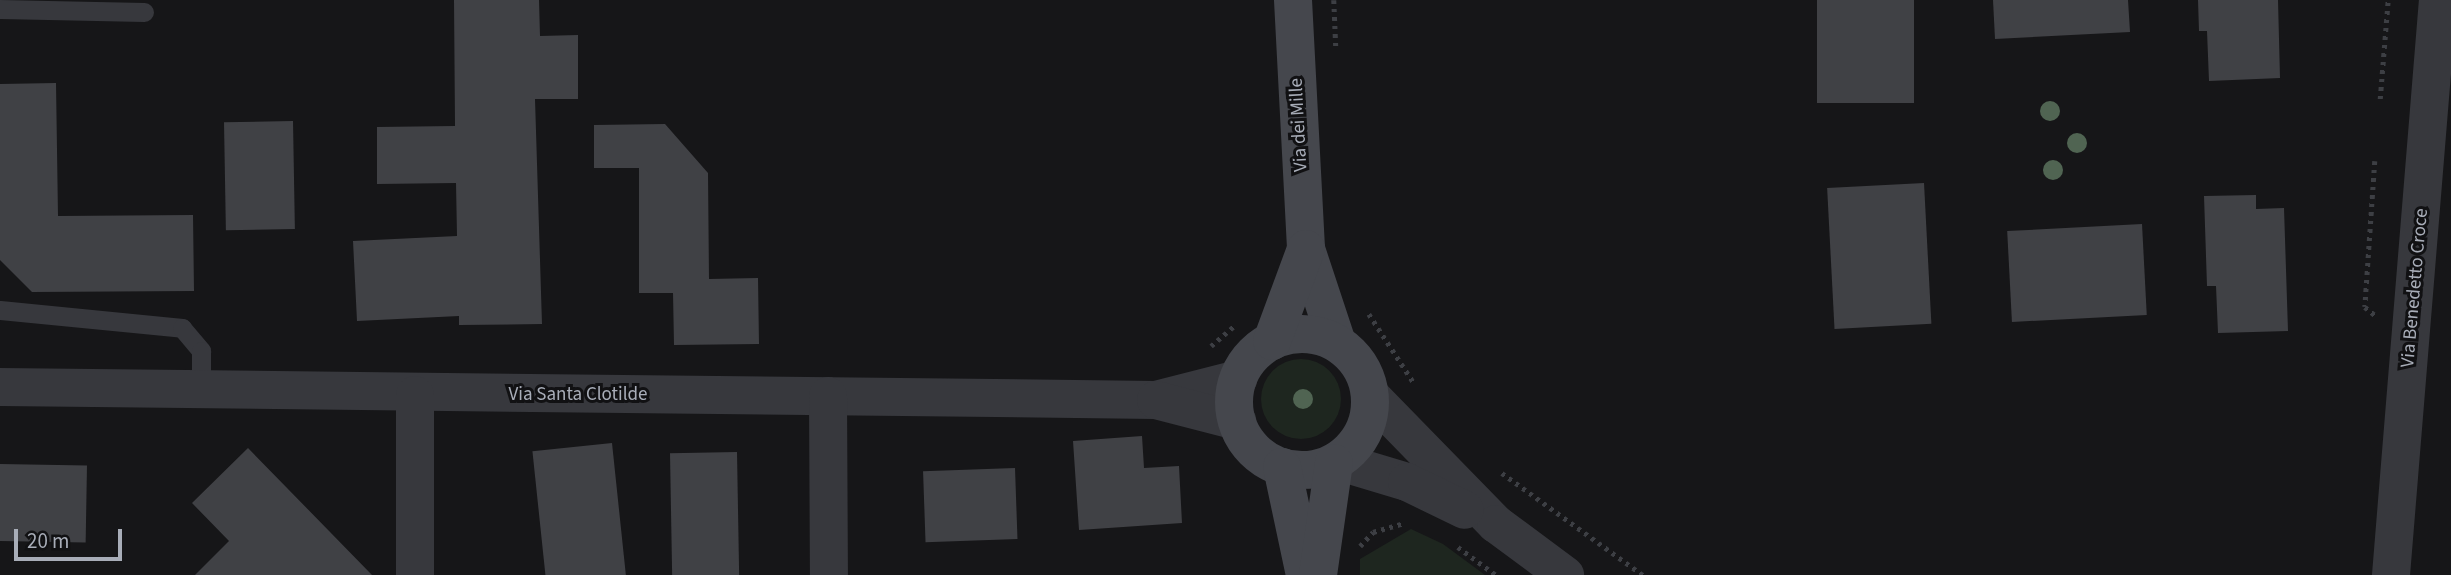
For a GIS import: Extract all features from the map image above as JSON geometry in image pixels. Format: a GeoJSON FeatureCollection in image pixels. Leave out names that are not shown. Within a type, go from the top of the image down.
{"type":"FeatureCollection","features":[{"type":"Feature","properties":{"kind":"main road","name":"Via dei Mille"},"geometry":{"type":"LineString","coordinates":[[1293,0],[1306,250],[1337,343]]}},
{"type":"Feature","properties":{"kind":"main road","name":"Via dei Mille"},"geometry":{"type":"LineString","coordinates":[[1272,341],[1306,250]]}},
{"type":"Feature","properties":{"kind":"main road"},"geometry":{"type":"LineString","coordinates":[[1294,334],[1337,343],[1359,366],[1370,396],[1363,433],[1335,462],[1308,471],[1282,467],[1246,442],[1237,421],[1238,379],[1251,356],[1272,341],[1294,334]]}},
{"type":"Feature","properties":{"kind":"main road"},"geometry":{"type":"LineString","coordinates":[[1318,575],[1335,462]]}},
{"type":"Feature","properties":{"kind":"main road"},"geometry":{"type":"LineString","coordinates":[[1282,467],[1306,575]]}},
{"type":"Feature","properties":{"kind":"street","name":"Via Benedetto Croce"},"geometry":{"type":"LineString","coordinates":[[2391,575],[2438,0]]}},
{"type":"Feature","properties":{"kind":"street","name":"Via Santa Clotilde"},"geometry":{"type":"LineString","coordinates":[[1156,400],[1238,379]]}},
{"type":"Feature","properties":{"kind":"street","name":"Via Santa Clotilde"},"geometry":{"type":"LineString","coordinates":[[0,387],[415,395],[1156,400],[1237,421]]}},
{"type":"Feature","properties":{"kind":"street"},"geometry":{"type":"LineString","coordinates":[[415,395],[415,575]]}},
{"type":"Feature","properties":{"kind":"street"},"geometry":{"type":"LineString","coordinates":[[828,396],[829,575]]}},
{"type":"Feature","properties":{"kind":"street"},"geometry":{"type":"LineString","coordinates":[[1370,396],[1496,524],[1565,575]]}},
{"type":"Feature","properties":{"kind":"street"},"geometry":{"type":"LineString","coordinates":[[1335,462],[1407,482],[1496,524]]}},
{"type":"Feature","properties":{"kind":"lane"},"geometry":{"type":"LineString","coordinates":[[0,9],[144,12]]}},
{"type":"Feature","properties":{"kind":"lane"},"geometry":{"type":"LineString","coordinates":[[0,310],[182,328],[201,351],[201,391]]}},
{"type":"Feature","properties":{"kind":"path"},"geometry":{"type":"LineString","coordinates":[[1334,0],[1337,55]]}},
{"type":"Feature","properties":{"kind":"path"},"geometry":{"type":"LineString","coordinates":[[2380,99],[2388,0]]}},
{"type":"Feature","properties":{"kind":"path"},"geometry":{"type":"LineString","coordinates":[[1364,306],[1416,386]]}},
{"type":"Feature","properties":{"kind":"path"},"geometry":{"type":"LineString","coordinates":[[1200,355],[1244,315]]}},
{"type":"Feature","properties":{"kind":"path"},"geometry":{"type":"LineString","coordinates":[[1489,464],[1643,575]]}},
{"type":"Feature","properties":{"kind":"path"},"geometry":{"type":"LineString","coordinates":[[1353,553],[1373,532],[1412,521]]}},
{"type":"Feature","properties":{"kind":"path"},"geometry":{"type":"LineString","coordinates":[[1448,540],[1496,575]]}},
{"type":"Feature","properties":{"kind":"shaded area"},"geometry":{"type":"Polygon","coordinates":[[[1301,359],[1316,362],[1329,371],[1338,384],[1341,399],[1338,414],[1329,427],[1316,436],[1301,439],[1286,436],[1273,427],[1264,414],[1261,399],[1264,384],[1273,371],[1286,362],[1301,359]]]}},
{"type":"Feature","properties":{"kind":"shaded area"},"geometry":{"type":"Polygon","coordinates":[[[1411,529],[1443,544],[1485,575],[1360,575],[1360,559],[1411,529]]]}},
{"type":"Feature","properties":{"kind":"building"},"geometry":{"type":"Polygon","coordinates":[[[454,0],[539,0],[540,36],[578,35],[578,99],[535,99],[542,324],[459,325],[459,316],[357,321],[353,241],[457,236],[456,183],[377,184],[377,127],[455,126],[454,0]]]}},
{"type":"Feature","properties":{"kind":"building"},"geometry":{"type":"Polygon","coordinates":[[[1817,0],[1914,0],[1914,103],[1817,103],[1817,0]]]}},
{"type":"Feature","properties":{"kind":"building"},"geometry":{"type":"Polygon","coordinates":[[[1993,0],[2128,0],[2130,32],[1995,39],[1993,0]]]}},
{"type":"Feature","properties":{"kind":"building"},"geometry":{"type":"Polygon","coordinates":[[[2198,0],[2278,0],[2280,78],[2209,81],[2207,31],[2199,31],[2198,0]]]}},
{"type":"Feature","properties":{"kind":"building"},"geometry":{"type":"Polygon","coordinates":[[[56,83],[58,216],[193,215],[194,291],[32,292],[0,260],[0,84],[56,83]]]}},
{"type":"Feature","properties":{"kind":"building"},"geometry":{"type":"Polygon","coordinates":[[[293,121],[295,229],[226,230],[224,122],[293,121]]]}},
{"type":"Feature","properties":{"kind":"building"},"geometry":{"type":"Polygon","coordinates":[[[665,124],[708,173],[709,279],[758,278],[759,344],[674,345],[673,293],[639,293],[639,168],[594,168],[594,125],[665,124]]]}},
{"type":"Feature","properties":{"kind":"building"},"geometry":{"type":"Polygon","coordinates":[[[1924,183],[1931,324],[1835,329],[1827,188],[1924,183]]]}},
{"type":"Feature","properties":{"kind":"building"},"geometry":{"type":"Polygon","coordinates":[[[2256,195],[2256,209],[2284,208],[2288,331],[2218,333],[2216,286],[2207,286],[2204,196],[2256,195]]]}},
{"type":"Feature","properties":{"kind":"building"},"geometry":{"type":"Polygon","coordinates":[[[2142,224],[2147,315],[2012,322],[2007,231],[2142,224]]]}},
{"type":"Feature","properties":{"kind":"building"},"geometry":{"type":"Polygon","coordinates":[[[1142,436],[1144,468],[1179,466],[1182,523],[1079,530],[1073,441],[1142,436]]]}},
{"type":"Feature","properties":{"kind":"building"},"geometry":{"type":"Polygon","coordinates":[[[612,443],[626,575],[545,575],[532,451],[612,443]]]}},
{"type":"Feature","properties":{"kind":"building"},"geometry":{"type":"Polygon","coordinates":[[[248,448],[372,575],[195,575],[229,541],[192,503],[248,448]]]}},
{"type":"Feature","properties":{"kind":"building"},"geometry":{"type":"Polygon","coordinates":[[[737,452],[739,575],[672,575],[670,453],[737,452]]]}},
{"type":"Feature","properties":{"kind":"building"},"geometry":{"type":"Polygon","coordinates":[[[0,464],[87,466],[86,543],[0,541],[0,464]]]}},
{"type":"Feature","properties":{"kind":"building"},"geometry":{"type":"Polygon","coordinates":[[[1015,468],[1017,539],[926,542],[923,471],[1015,468]]]}}]}
